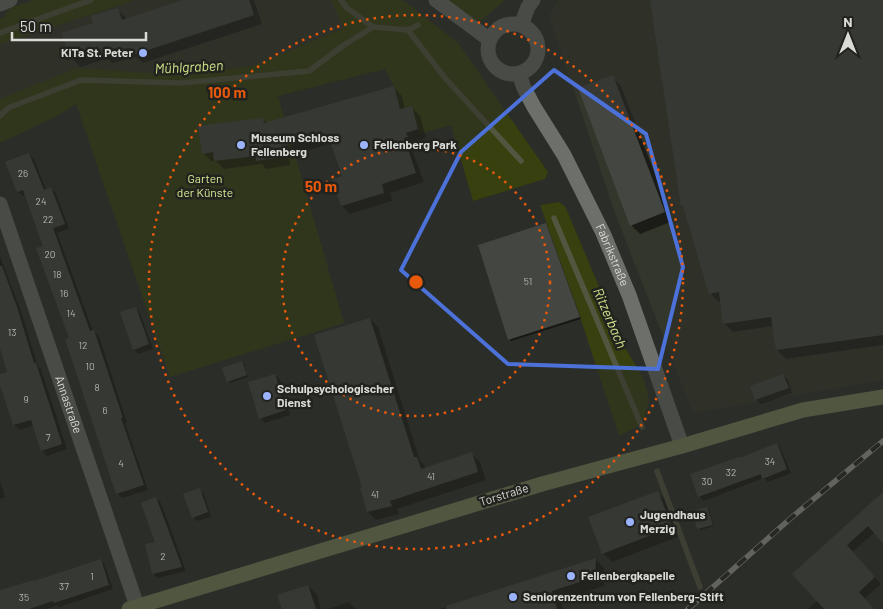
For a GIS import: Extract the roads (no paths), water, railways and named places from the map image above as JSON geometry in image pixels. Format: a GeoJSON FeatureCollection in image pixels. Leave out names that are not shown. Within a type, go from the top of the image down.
{"type":"FeatureCollection","features":[{"type":"Feature","properties":{"kind":"main road","name":"Torstraße"},"geometry":{"type":"LineString","coordinates":[[133,608],[542,484],[682,446],[803,410],[883,397]]}},
{"type":"Feature","properties":{"kind":"street"},"geometry":{"type":"LineString","coordinates":[[0,4],[10,0]]}},
{"type":"Feature","properties":{"kind":"street"},"geometry":{"type":"LineString","coordinates":[[436,0],[490,40]]}},
{"type":"Feature","properties":{"kind":"street"},"geometry":{"type":"LineString","coordinates":[[521,25],[533,0]]}},
{"type":"Feature","properties":{"kind":"street"},"geometry":{"type":"LineString","coordinates":[[513,24],[521,25],[528,28],[537,40],[538,56],[529,68],[519,74],[506,73],[499,70],[489,57],[490,40],[499,28],[513,24]]}},
{"type":"Feature","properties":{"kind":"street","name":"Fabrikstraße"},"geometry":{"type":"LineString","coordinates":[[519,74],[527,95],[564,155],[603,233],[629,295],[682,446]]}},
{"type":"Feature","properties":{"kind":"street","name":"Annastraße"},"geometry":{"type":"LineString","coordinates":[[0,204],[133,608]]}},
{"type":"Feature","properties":{"kind":"waterway"},"geometry":{"type":"LineString","coordinates":[[0,33],[91,0]]}},
{"type":"Feature","properties":{"kind":"waterway","name":"Mühlgraben"},"geometry":{"type":"LineString","coordinates":[[341,0],[347,8],[373,27],[408,30],[418,25]]}},
{"type":"Feature","properties":{"kind":"waterway","name":"Mühlgraben"},"geometry":{"type":"LineString","coordinates":[[0,116],[8,108],[81,80],[181,83],[309,71],[344,45],[373,27]]}},
{"type":"Feature","properties":{"kind":"waterway","name":"Ritzerbach"},"geometry":{"type":"LineString","coordinates":[[408,30],[445,78],[521,161]]}},
{"type":"Feature","properties":{"kind":"waterway","name":"Ritzerbach"},"geometry":{"type":"LineString","coordinates":[[554,218],[642,427]]}},
{"type":"Feature","properties":{"kind":"waterway","name":"Ritzerbach"},"geometry":{"type":"LineString","coordinates":[[657,471],[700,587]]}},
{"type":"Feature","properties":{"kind":"railway"},"geometry":{"type":"LineString","coordinates":[[688,609],[791,518],[883,441]]}},
{"type":"Feature","properties":{"kind":"place","name":"KiTa St. Peter"},"geometry":{"type":"Point","coordinates":[143,53]}},
{"type":"Feature","properties":{"kind":"place","name":"Museum Schloss Fellenberg"},"geometry":{"type":"Point","coordinates":[241,145]}},
{"type":"Feature","properties":{"kind":"place","name":"Fellenberg Park"},"geometry":{"type":"Point","coordinates":[364,145]}},
{"type":"Feature","properties":{"kind":"place","name":"Schulpsychologischer Dienst"},"geometry":{"type":"Point","coordinates":[267,396]}},
{"type":"Feature","properties":{"kind":"place","name":"Jugendhaus Merzig"},"geometry":{"type":"Point","coordinates":[630,522]}},
{"type":"Feature","properties":{"kind":"place","name":"Fellenbergkapelle"},"geometry":{"type":"Point","coordinates":[571,576]}},
{"type":"Feature","properties":{"kind":"place","name":"Seniorenzentrum von Fellenberg-Stift"},"geometry":{"type":"Point","coordinates":[513,597]}},
{"type":"Feature","properties":{"kind":"park label","name":"Garten der Künste"},"geometry":{"type":"Point","coordinates":[205,186]}}]}
